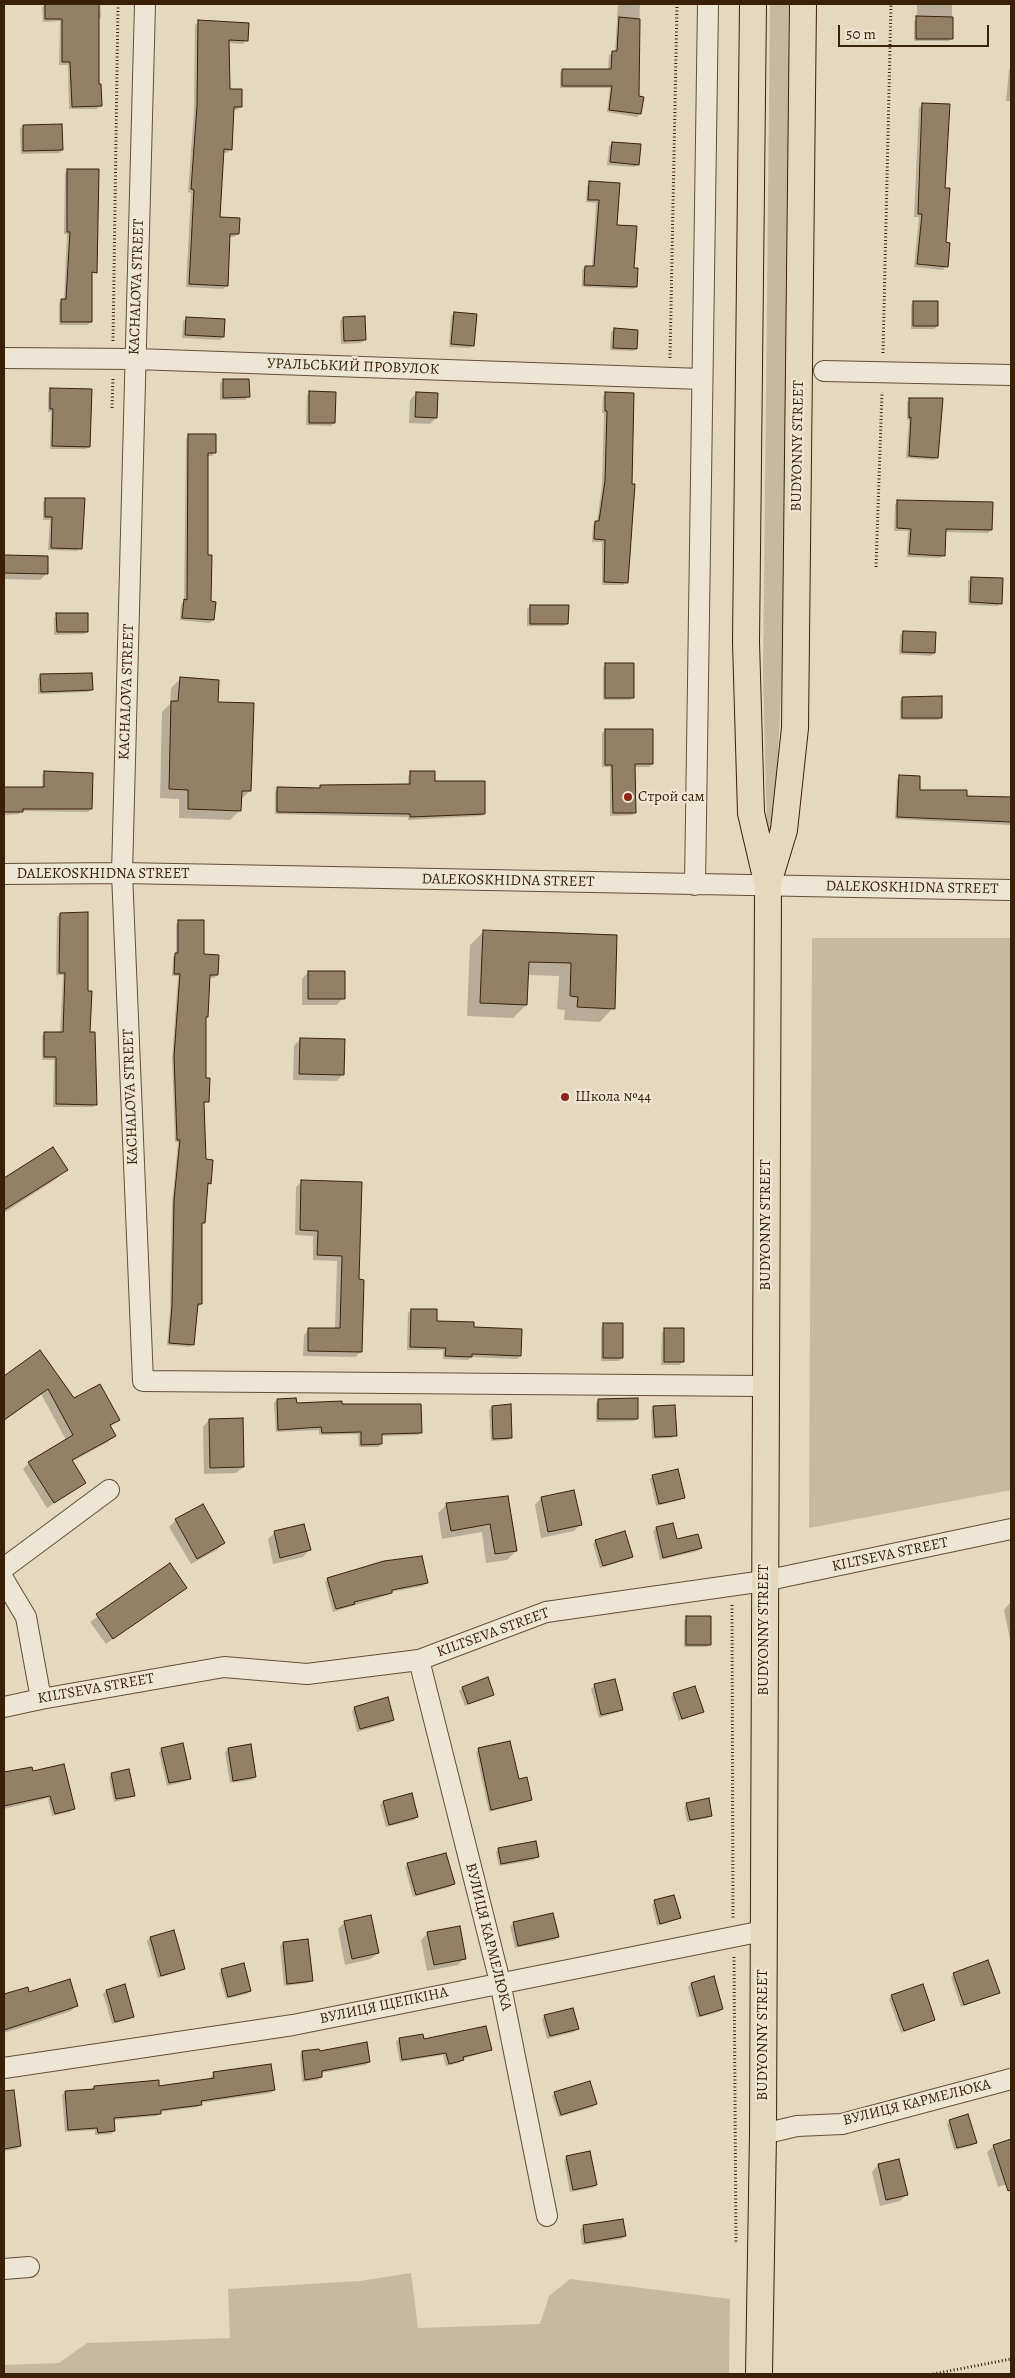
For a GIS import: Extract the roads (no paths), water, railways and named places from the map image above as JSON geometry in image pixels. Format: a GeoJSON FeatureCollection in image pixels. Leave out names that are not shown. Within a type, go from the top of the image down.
{"type":"FeatureCollection","features":[{"type":"Feature","properties":{"kind":"main road","name":"BUDYONNY STREET"},"geometry":{"type":"LineString","coordinates":[[753,4],[746,642],[751,813],[768,886],[763,2134],[759,2374]]}},
{"type":"Feature","properties":{"kind":"main road","name":"BUDYONNY STREET"},"geometry":{"type":"LineString","coordinates":[[768,886],[784,830],[795,728],[803,4]]}},
{"type":"Feature","properties":{"kind":"street","name":"KACHALOVA STREET"},"geometry":{"type":"LineString","coordinates":[[145,4],[122,874],[143,1381],[765,1386]]}},
{"type":"Feature","properties":{"kind":"street"},"geometry":{"type":"LineString","coordinates":[[696,885],[708,4]]}},
{"type":"Feature","properties":{"kind":"street","name":"УРАЛЬСЬКИЙ ПРОВУЛОК"},"geometry":{"type":"LineString","coordinates":[[4,358],[113,359],[702,379]]}},
{"type":"Feature","properties":{"kind":"street"},"geometry":{"type":"LineString","coordinates":[[824,371],[1011,375]]}},
{"type":"Feature","properties":{"kind":"street","name":"DALEKOSKHIDNA STREET"},"geometry":{"type":"LineString","coordinates":[[4,874],[122,874],[1011,890]]}},
{"type":"Feature","properties":{"kind":"street"},"geometry":{"type":"LineString","coordinates":[[4,1568],[109,1490]]}},
{"type":"Feature","properties":{"kind":"street","name":"KILTSEVA STREET"},"geometry":{"type":"LineString","coordinates":[[4,1707],[224,1667],[307,1674],[419,1660],[546,1612],[764,1580],[1011,1529]]}},
{"type":"Feature","properties":{"kind":"street"},"geometry":{"type":"LineString","coordinates":[[4,1580],[26,1617],[41,1699]]}},
{"type":"Feature","properties":{"kind":"street","name":"ВУЛИЦЯ КАРМЕЛЮКА"},"geometry":{"type":"LineString","coordinates":[[419,1660],[500,1982],[547,2216]]}},
{"type":"Feature","properties":{"kind":"street","name":"ВУЛИЦЯ ЩЕПКІНА"},"geometry":{"type":"LineString","coordinates":[[4,2068],[293,2024],[763,1931]]}},
{"type":"Feature","properties":{"kind":"street","name":"ВУЛИЦЯ КАРМЕЛЮКА"},"geometry":{"type":"LineString","coordinates":[[763,2134],[797,2126],[842,2124],[1011,2079]]}},
{"type":"Feature","properties":{"kind":"street"},"geometry":{"type":"LineString","coordinates":[[4,2268],[29,2267]]}},
{"type":"Feature","properties":{"kind":"place","name":"Строй сам"},"geometry":{"type":"Point","coordinates":[628,797]}},
{"type":"Feature","properties":{"kind":"place","name":"Школа №44"},"geometry":{"type":"Point","coordinates":[565,1097]}}]}
